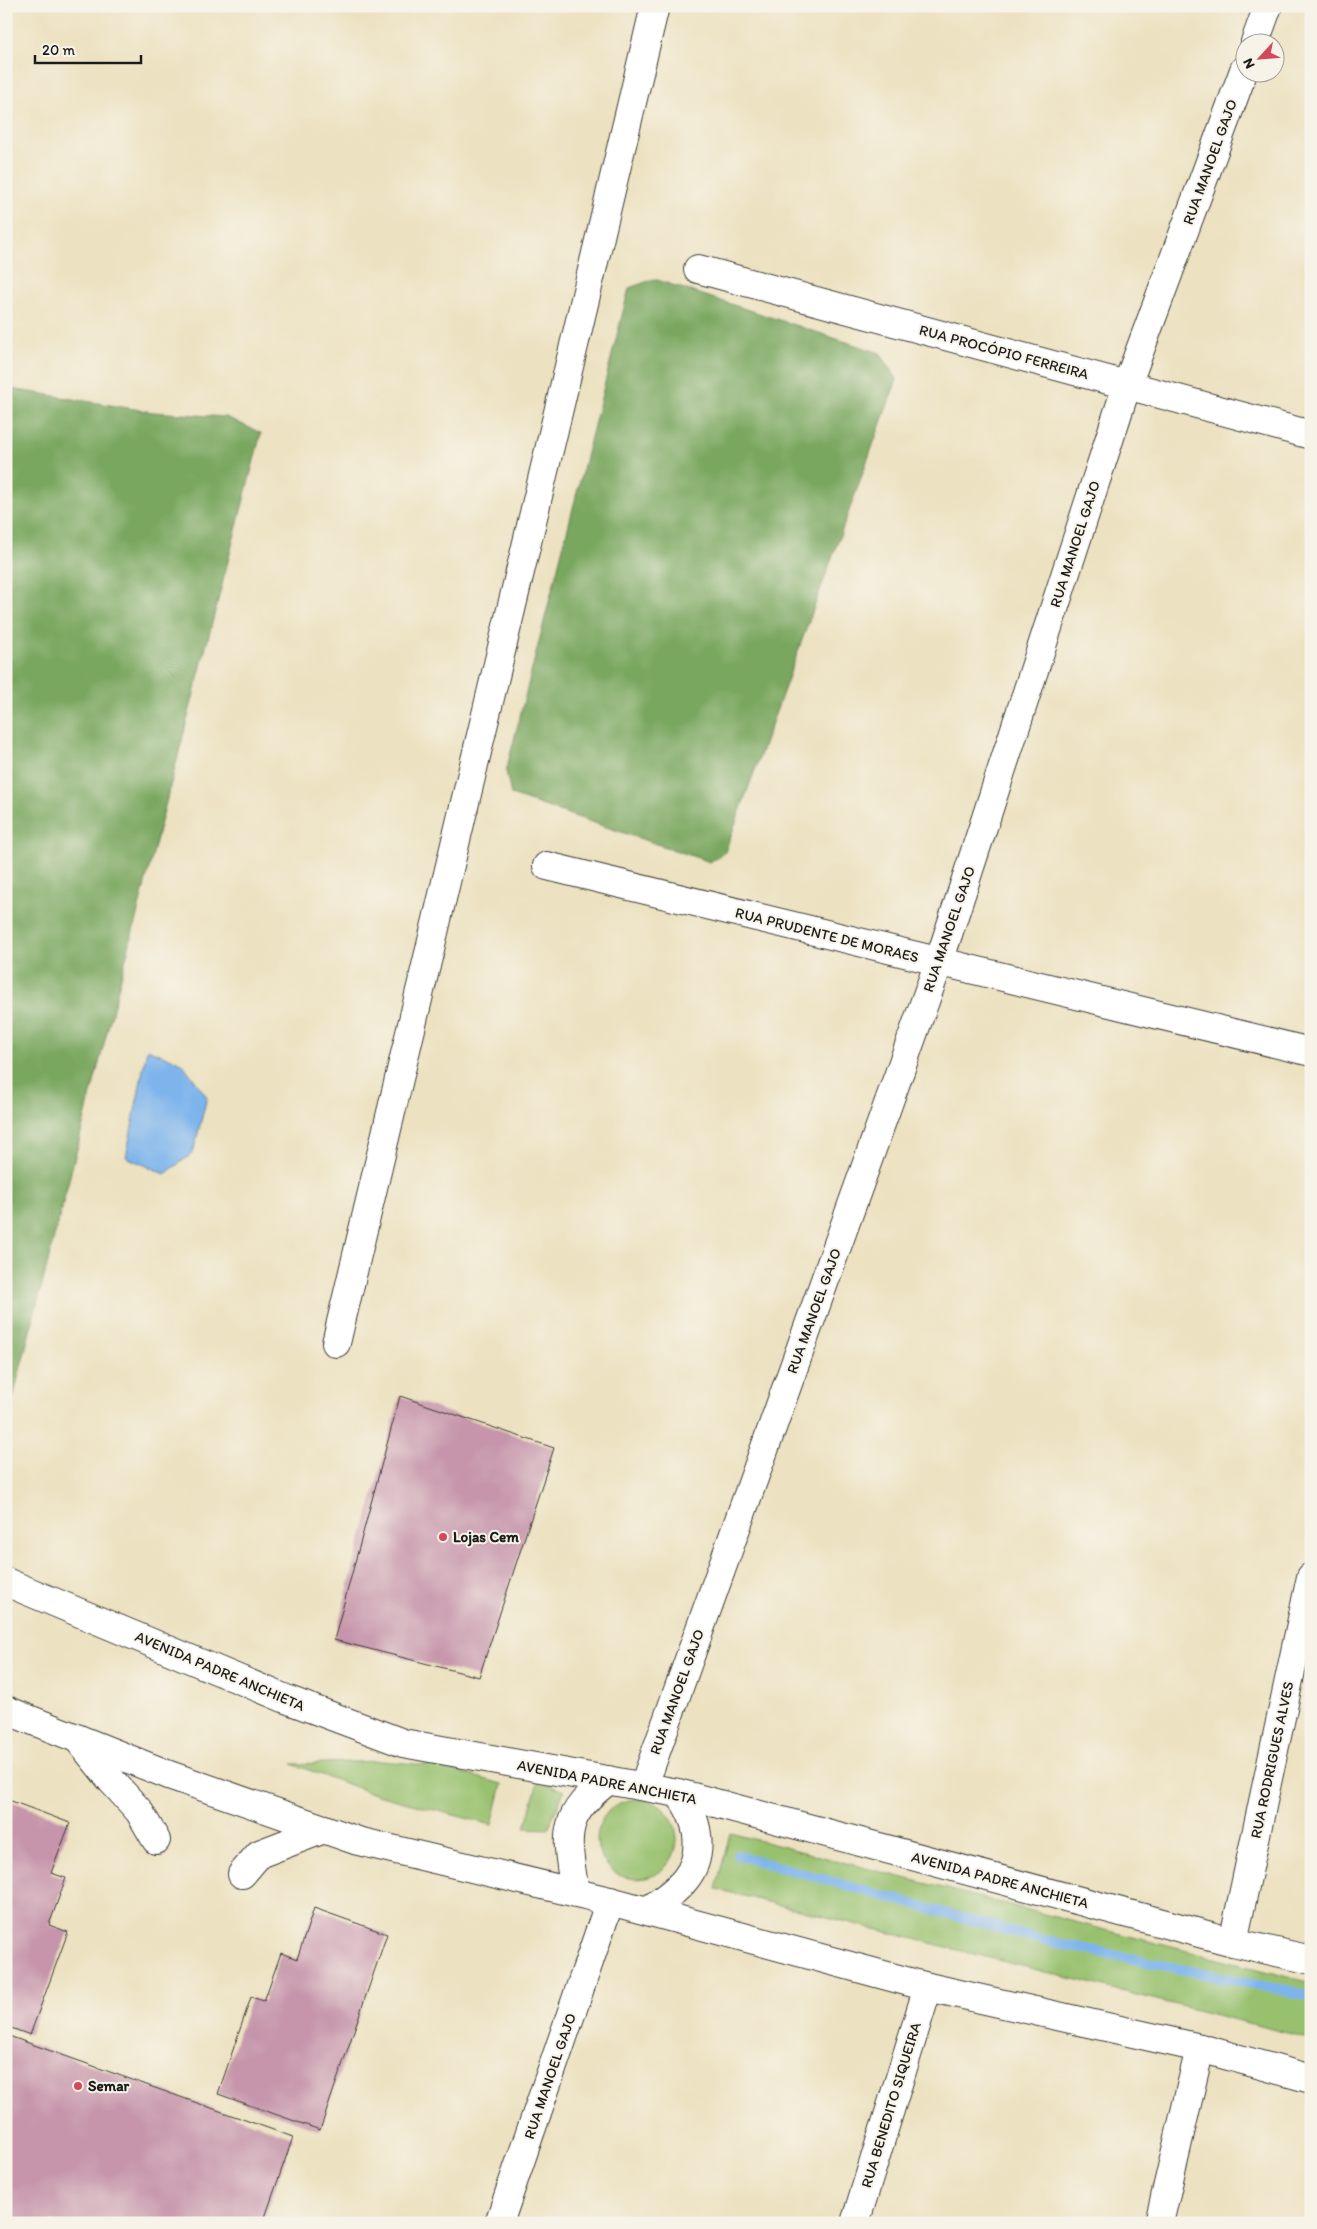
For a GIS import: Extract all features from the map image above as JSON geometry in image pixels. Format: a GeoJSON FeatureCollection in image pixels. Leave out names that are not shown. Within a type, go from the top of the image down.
{"type":"FeatureCollection","features":[{"type":"Feature","properties":{"kind":"street"},"geometry":{"type":"LineString","coordinates":[[336,1343],[655,6]]}},
{"type":"Feature","properties":{"kind":"street"},"geometry":{"type":"LineString","coordinates":[[1258,32],[1268,6]]}},
{"type":"Feature","properties":{"kind":"street","name":"RUA MANOEL GAJO"},"geometry":{"type":"LineString","coordinates":[[644,1785],[938,962],[1127,385],[1240,82]]}},
{"type":"Feature","properties":{"kind":"street","name":"RUA PROCÓPIO FERREIRA"},"geometry":{"type":"LineString","coordinates":[[698,268],[1311,434]]}},
{"type":"Feature","properties":{"kind":"street","name":"RUA PRUDENTE DE MORAES"},"geometry":{"type":"LineString","coordinates":[[547,866],[1311,1052]]}},
{"type":"Feature","properties":{"kind":"street","name":"RUA RODRIGUES ALVES"},"geometry":{"type":"LineString","coordinates":[[1233,1942],[1311,1577]]}},
{"type":"Feature","properties":{"kind":"street","name":"AVENIDA PADRE ANCHIETA"},"geometry":{"type":"LineString","coordinates":[[6,1582],[286,1699],[403,1743],[644,1785],[678,1793],[1233,1942],[1311,1960]]}},
{"type":"Feature","properties":{"kind":"street"},"geometry":{"type":"LineString","coordinates":[[6,1710],[169,1775],[358,1841],[610,1901],[928,1987],[1200,2048],[1311,2079]]}},
{"type":"Feature","properties":{"kind":"street"},"geometry":{"type":"LineString","coordinates":[[78,1738],[139,1812],[156,1840]]}},
{"type":"Feature","properties":{"kind":"street"},"geometry":{"type":"LineString","coordinates":[[575,1893],[568,1847],[572,1820],[584,1800],[609,1780]]}},
{"type":"Feature","properties":{"kind":"street"},"geometry":{"type":"LineString","coordinates":[[647,1911],[676,1890],[685,1880],[696,1862],[699,1848],[696,1824],[686,1802],[678,1793]]}},
{"type":"Feature","properties":{"kind":"street"},"geometry":{"type":"LineString","coordinates":[[242,1874],[259,1854],[324,1829]]}},
{"type":"Feature","properties":{"kind":"street","name":"RUA MANOEL GAJO"},"geometry":{"type":"LineString","coordinates":[[499,2223],[610,1901]]}},
{"type":"Feature","properties":{"kind":"street","name":"RUA BENEDITO SIQUEIRA"},"geometry":{"type":"LineString","coordinates":[[855,2223],[928,1987]]}},
{"type":"Feature","properties":{"kind":"street"},"geometry":{"type":"LineString","coordinates":[[1159,2223],[1200,2048]]}},
{"type":"Feature","properties":{"kind":"green space"},"geometry":{"type":"Polygon","coordinates":[[[654,279],[880,353],[897,379],[725,852],[710,862],[511,795],[506,771],[629,288],[654,279]]]}},
{"type":"Feature","properties":{"kind":"green space"},"geometry":{"type":"Polygon","coordinates":[[[6,388],[153,412],[226,417],[261,433],[6,1425],[6,388]]]}},
{"type":"Feature","properties":{"kind":"green space"},"geometry":{"type":"Polygon","coordinates":[[[382,1761],[437,1766],[502,1784],[492,1825],[377,1795],[292,1764],[382,1761]]]}},
{"type":"Feature","properties":{"kind":"green space"},"geometry":{"type":"Polygon","coordinates":[[[538,1781],[564,1791],[548,1829],[525,1828],[538,1781]]]}},
{"type":"Feature","properties":{"kind":"green space"},"geometry":{"type":"Polygon","coordinates":[[[637,1799],[652,1802],[665,1811],[674,1824],[677,1839],[674,1854],[665,1867],[652,1876],[637,1879],[622,1876],[609,1867],[600,1854],[597,1839],[600,1824],[609,1811],[622,1802],[637,1799]]]}},
{"type":"Feature","properties":{"kind":"green space"},"geometry":{"type":"Polygon","coordinates":[[[730,1833],[1311,1983],[1311,2039],[716,1889],[730,1833]]]}},
{"type":"Feature","properties":{"kind":"water"},"geometry":{"type":"Polygon","coordinates":[[[147,1049],[182,1063],[207,1097],[193,1153],[165,1174],[126,1157],[147,1049]]]}},
{"type":"Feature","properties":{"kind":"building","name":"Lojas Cem"},"geometry":{"type":"Polygon","coordinates":[[[400,1396],[554,1448],[479,1677],[334,1640],[400,1396]]]}},
{"type":"Feature","properties":{"kind":"building"},"geometry":{"type":"Polygon","coordinates":[[[6,1799],[70,1823],[51,1873],[66,1878],[49,1925],[68,1932],[30,2035],[6,2026],[6,1799]]]}},
{"type":"Feature","properties":{"kind":"building"},"geometry":{"type":"Polygon","coordinates":[[[314,1908],[387,1934],[320,2130],[218,2094],[251,1997],[264,2001],[281,1953],[297,1959],[314,1908]]]}},
{"type":"Feature","properties":{"kind":"building","name":"Semar"},"geometry":{"type":"Polygon","coordinates":[[[6,2035],[293,2137],[263,2223],[6,2223],[6,2035]]]}},
{"type":"Feature","properties":{"kind":"waterway"},"geometry":{"type":"LineString","coordinates":[[737,1855],[1042,1940],[1311,1996]]}},
{"type":"Feature","properties":{"kind":"place","name":"Lojas Cem"},"geometry":{"type":"Point","coordinates":[443,1537]}},
{"type":"Feature","properties":{"kind":"place","name":"Semar"},"geometry":{"type":"Point","coordinates":[78,2086]}}]}
